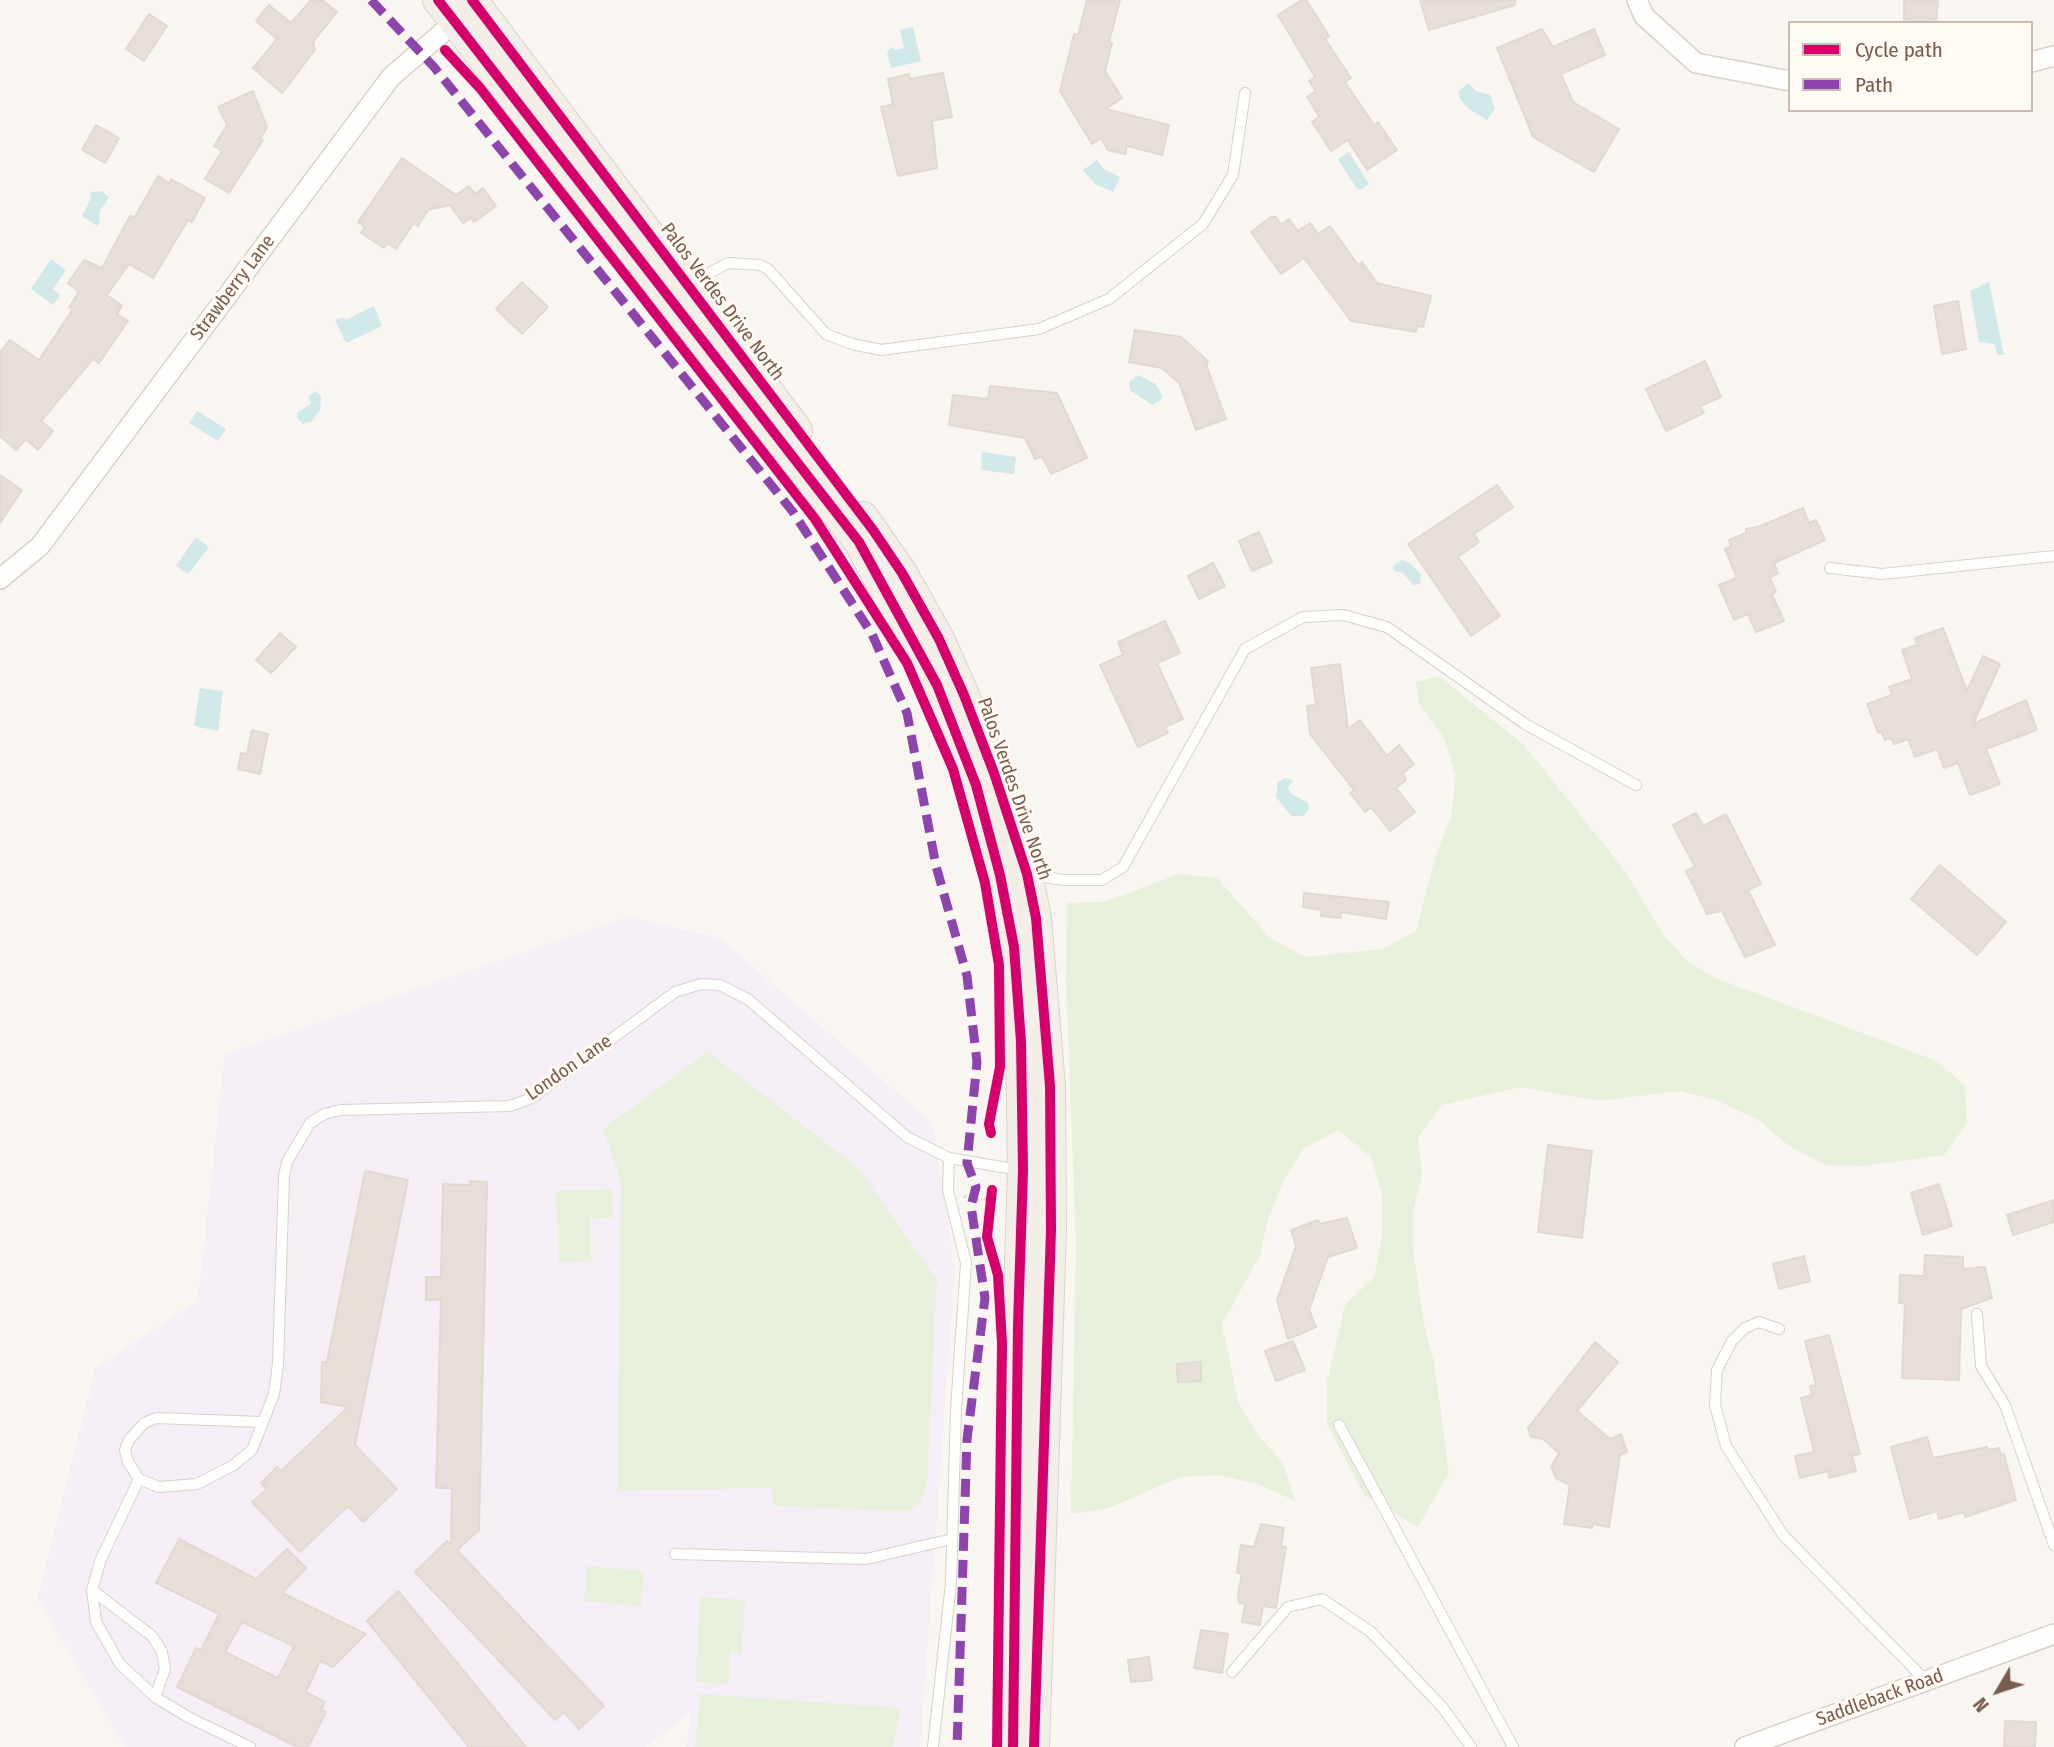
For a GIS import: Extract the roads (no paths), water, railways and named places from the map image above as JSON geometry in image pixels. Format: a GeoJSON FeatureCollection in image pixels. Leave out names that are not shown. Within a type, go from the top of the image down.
{"type":"FeatureCollection","features":[{"type":"Feature","properties":{"kind":"main road","name":"Palos Verdes Drive North"},"geometry":{"type":"LineString","coordinates":[[460,6],[678,292],[873,530],[902,573],[939,639],[994,773],[1013,875],[1023,1170],[1018,1325],[1013,1747]]}},
{"type":"Feature","properties":{"kind":"main road","name":"Palos Verdes Drive North"},"geometry":{"type":"LineString","coordinates":[[1013,875],[1036,918],[1050,1086],[1051,1230],[1034,1747]]}},
{"type":"Feature","properties":{"kind":"main road"},"geometry":{"type":"LineString","coordinates":[[1045,1372],[1032,1332],[1036,1204],[1023,1170],[1041,1122],[1050,1086]]}},
{"type":"Feature","properties":{"kind":"street"},"geometry":{"type":"LineString","coordinates":[[1637,0],[1644,16],[1696,63],[1788,81]]}},
{"type":"Feature","properties":{"kind":"street","name":"Strawberry Lane"},"geometry":{"type":"LineString","coordinates":[[0,579],[40,546],[391,77],[460,6]]}},
{"type":"Feature","properties":{"kind":"street"},"geometry":{"type":"LineString","coordinates":[[2033,61],[2054,56]]}},
{"type":"Feature","properties":{"kind":"street","name":"Saddleback Road"},"geometry":{"type":"LineString","coordinates":[[1745,1747],[2054,1634]]}},
{"type":"Feature","properties":{"kind":"lane"},"geometry":{"type":"LineString","coordinates":[[678,292],[728,263],[760,265],[826,334],[852,344],[881,350],[1039,329],[1109,299],[1203,224],[1233,175],[1245,93]]}},
{"type":"Feature","properties":{"kind":"lane"},"geometry":{"type":"LineString","coordinates":[[1830,568],[1882,574],[2054,556]]}},
{"type":"Feature","properties":{"kind":"lane"},"geometry":{"type":"LineString","coordinates":[[1013,875],[1101,880],[1124,867],[1245,649],[1303,617],[1343,615],[1387,627],[1525,724],[1636,785]]}},
{"type":"Feature","properties":{"kind":"lane","name":"London Lane"},"geometry":{"type":"LineString","coordinates":[[139,1479],[159,1487],[197,1484],[215,1476],[252,1450],[274,1394],[278,1364],[284,1176],[297,1144],[310,1123],[324,1114],[340,1110],[510,1106],[532,1098],[675,992],[701,984],[720,985],[749,1000],[907,1137],[949,1158],[983,1166],[1023,1170]]}},
{"type":"Feature","properties":{"kind":"lane"},"geometry":{"type":"LineString","coordinates":[[933,1747],[951,1583],[956,1409],[966,1263],[948,1190],[949,1158]]}},
{"type":"Feature","properties":{"kind":"lane"},"geometry":{"type":"LineString","coordinates":[[1977,1314],[1980,1366],[2005,1405],[2054,1545]]}},
{"type":"Feature","properties":{"kind":"lane"},"geometry":{"type":"LineString","coordinates":[[1779,1328],[1759,1322],[1745,1328],[1732,1341],[1717,1370],[1715,1405],[1726,1446],[1783,1535],[1926,1681]]}},
{"type":"Feature","properties":{"kind":"lane"},"geometry":{"type":"LineString","coordinates":[[250,1747],[188,1717],[155,1697],[120,1664],[96,1622],[92,1590],[117,1521],[139,1479],[128,1462],[125,1450],[135,1430],[156,1418],[261,1422]]}},
{"type":"Feature","properties":{"kind":"lane"},"geometry":{"type":"LineString","coordinates":[[1339,1425],[1513,1747]]}},
{"type":"Feature","properties":{"kind":"lane"},"geometry":{"type":"LineString","coordinates":[[676,1554],[866,1559],[952,1539]]}},
{"type":"Feature","properties":{"kind":"lane"},"geometry":{"type":"LineString","coordinates":[[92,1590],[152,1636],[162,1652],[165,1669],[155,1697]]}},
{"type":"Feature","properties":{"kind":"lane"},"geometry":{"type":"LineString","coordinates":[[1232,1672],[1289,1607],[1322,1600],[1371,1632],[1443,1708],[1471,1747]]}},
{"type":"Feature","properties":{"kind":"water"},"geometry":{"type":"Polygon","coordinates":[[[913,27],[921,61],[891,68],[887,53],[891,47],[896,50],[904,48],[900,30],[913,27]]]}},
{"type":"Feature","properties":{"kind":"water"},"geometry":{"type":"Polygon","coordinates":[[[1468,83],[1476,91],[1490,95],[1495,108],[1487,120],[1469,109],[1460,99],[1458,92],[1468,83]]]}},
{"type":"Feature","properties":{"kind":"water"},"geometry":{"type":"Polygon","coordinates":[[[1349,152],[1369,184],[1362,189],[1357,189],[1338,159],[1349,152]]]}},
{"type":"Feature","properties":{"kind":"water"},"geometry":{"type":"Polygon","coordinates":[[[1097,160],[1105,170],[1120,177],[1113,192],[1095,184],[1083,170],[1097,160]]]}},
{"type":"Feature","properties":{"kind":"water"},"geometry":{"type":"Polygon","coordinates":[[[101,191],[109,197],[99,213],[100,222],[97,226],[82,216],[91,198],[90,192],[101,191]]]}},
{"type":"Feature","properties":{"kind":"water"},"geometry":{"type":"Polygon","coordinates":[[[51,259],[66,270],[53,289],[60,295],[53,305],[31,289],[51,259]]]}},
{"type":"Feature","properties":{"kind":"water"},"geometry":{"type":"Polygon","coordinates":[[[1989,282],[2004,355],[1998,355],[1994,344],[1979,342],[1970,291],[1989,282]]]}},
{"type":"Feature","properties":{"kind":"water"},"geometry":{"type":"Polygon","coordinates":[[[374,306],[382,326],[346,343],[335,320],[344,317],[345,320],[374,306]]]}},
{"type":"Feature","properties":{"kind":"water"},"geometry":{"type":"Polygon","coordinates":[[[1138,375],[1156,384],[1162,396],[1161,400],[1152,405],[1130,390],[1129,382],[1138,375]]]}},
{"type":"Feature","properties":{"kind":"water"},"geometry":{"type":"Polygon","coordinates":[[[316,391],[321,396],[320,410],[312,421],[303,424],[297,418],[298,412],[311,403],[308,396],[316,391]]]}},
{"type":"Feature","properties":{"kind":"water"},"geometry":{"type":"Polygon","coordinates":[[[197,411],[226,429],[218,441],[189,423],[197,411]]]}},
{"type":"Feature","properties":{"kind":"water"},"geometry":{"type":"Polygon","coordinates":[[[982,452],[1016,457],[1014,474],[981,470],[982,452]]]}},
{"type":"Feature","properties":{"kind":"water"},"geometry":{"type":"Polygon","coordinates":[[[196,537],[209,547],[188,574],[176,566],[196,537]]]}},
{"type":"Feature","properties":{"kind":"water"},"geometry":{"type":"Polygon","coordinates":[[[1402,560],[1410,563],[1421,574],[1420,584],[1413,585],[1403,573],[1394,571],[1393,566],[1402,560]]]}},
{"type":"Feature","properties":{"kind":"water"},"geometry":{"type":"Polygon","coordinates":[[[200,688],[223,691],[218,731],[194,726],[200,688]]]}},
{"type":"Feature","properties":{"kind":"water"},"geometry":{"type":"Polygon","coordinates":[[[1285,778],[1293,780],[1288,788],[1290,793],[1308,803],[1309,808],[1304,816],[1291,816],[1276,797],[1278,782],[1285,778]]]}}]}
